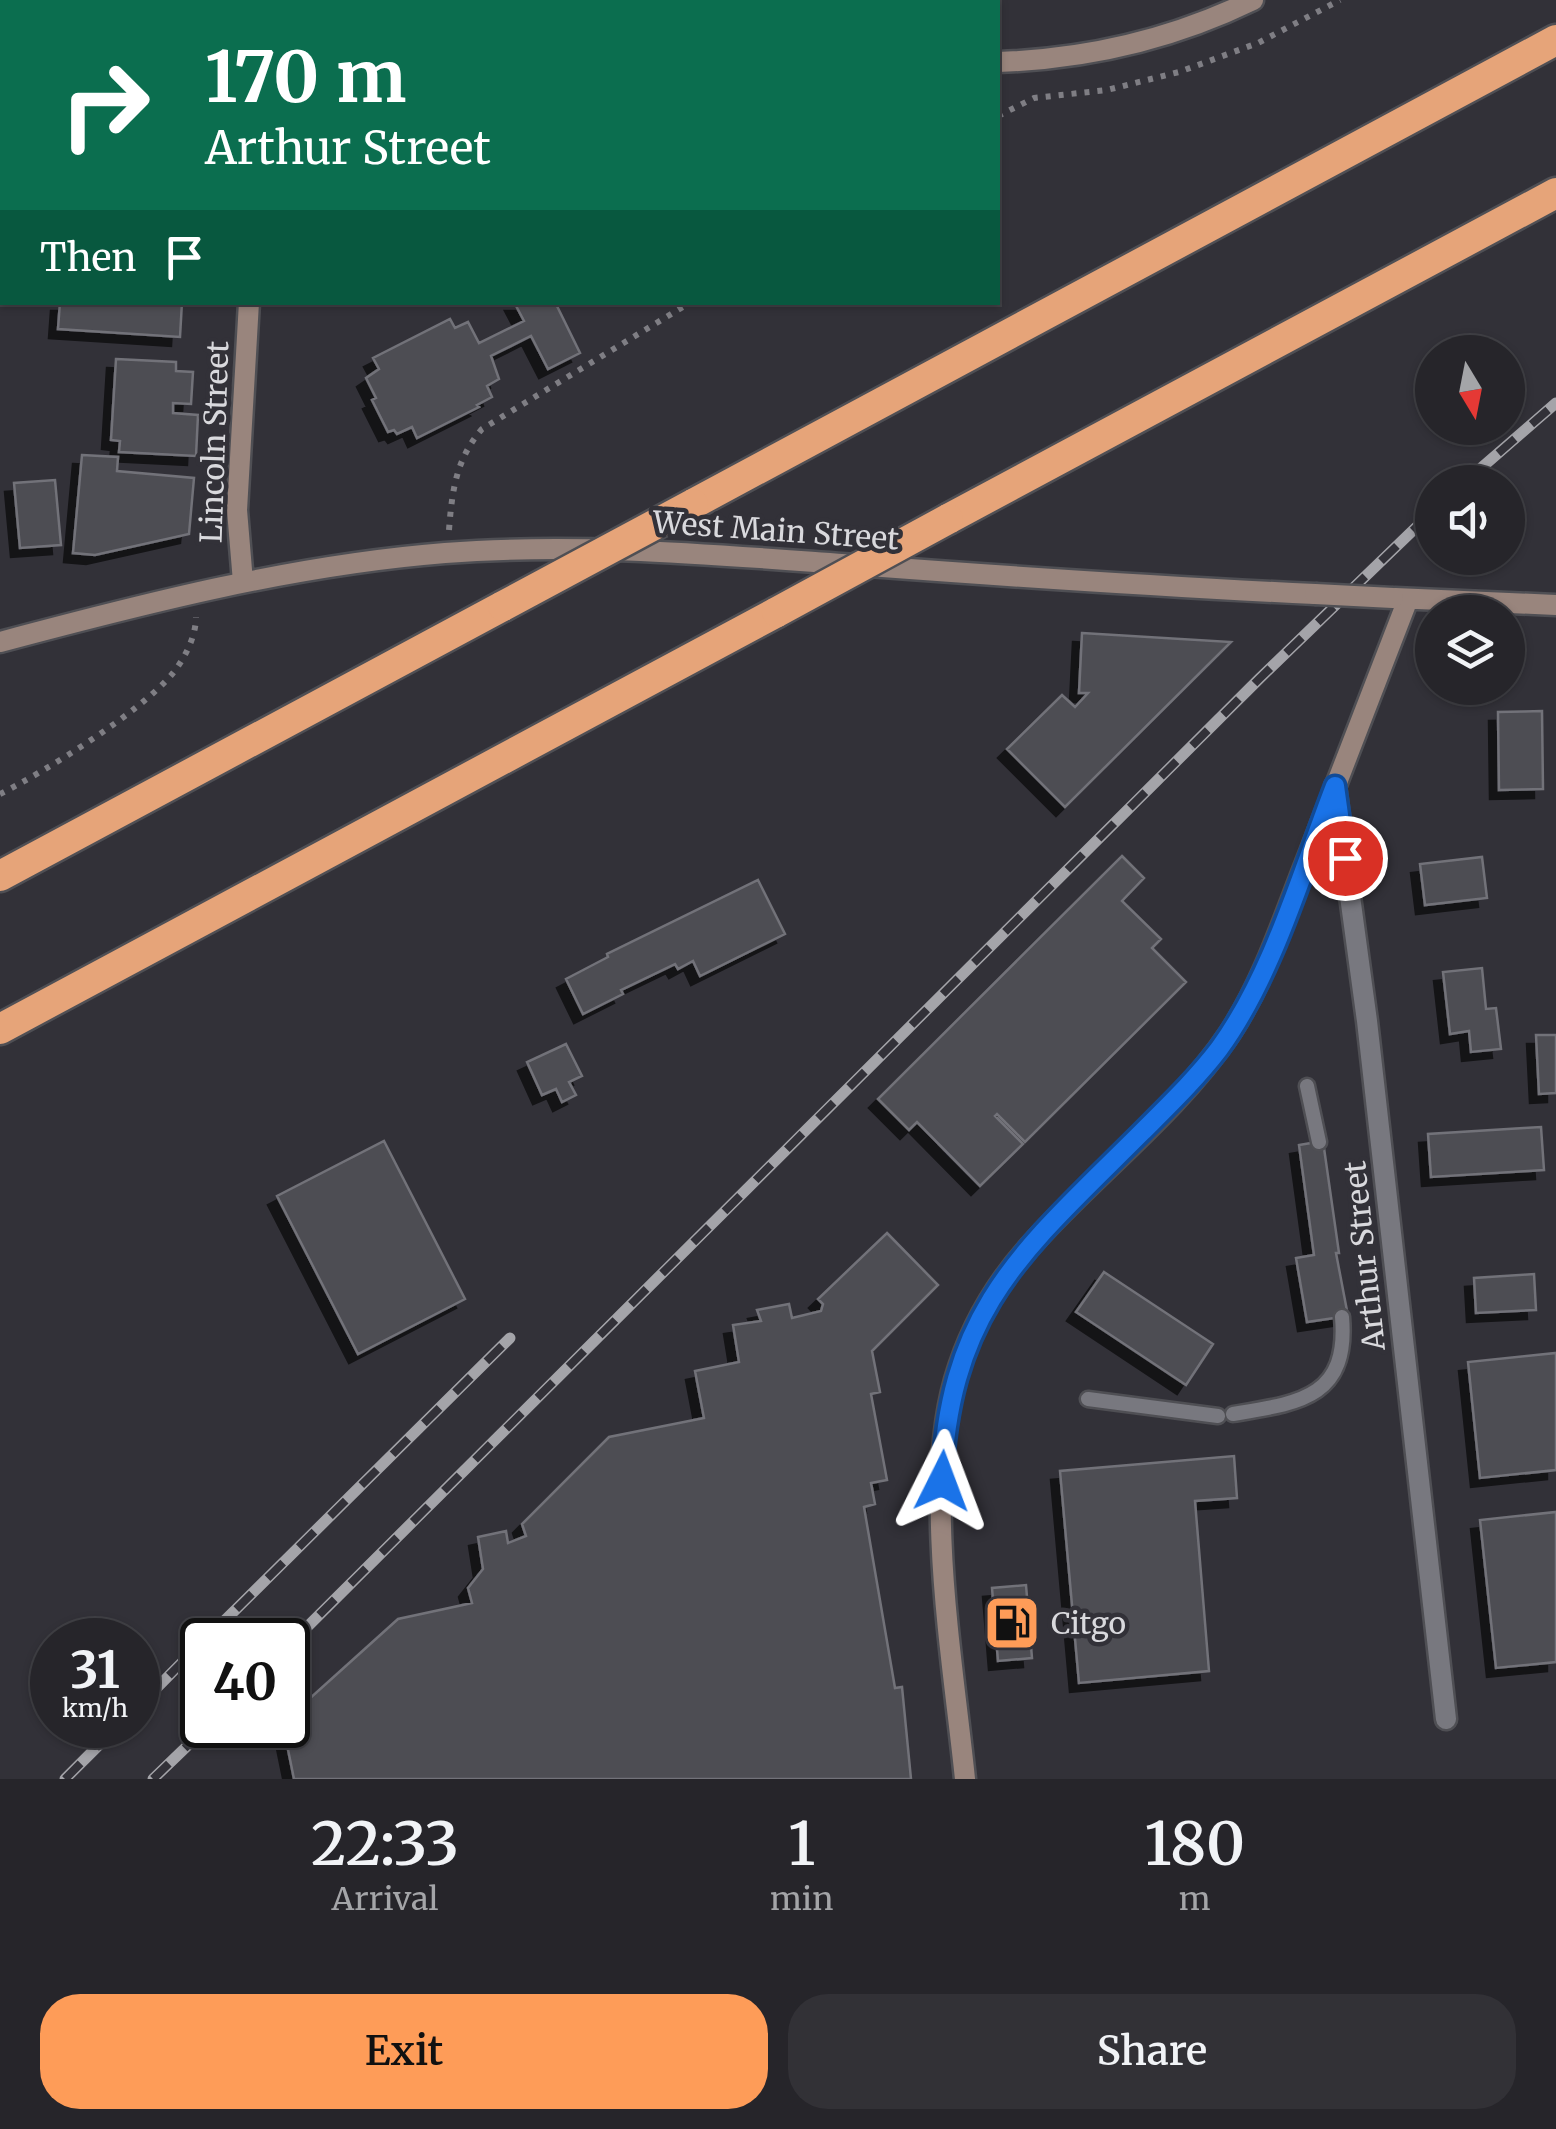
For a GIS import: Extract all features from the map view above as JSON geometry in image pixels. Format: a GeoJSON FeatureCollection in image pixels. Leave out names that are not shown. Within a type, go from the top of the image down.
{"type":"FeatureCollection","features":[{"type":"Feature","properties":{"kind":"highway"},"geometry":{"type":"LineString","coordinates":[[0,876],[1556,40]]}},
{"type":"Feature","properties":{"kind":"highway"},"geometry":{"type":"LineString","coordinates":[[0,1029],[1556,193]]}},
{"type":"Feature","properties":{"kind":"street"},"geometry":{"type":"LineString","coordinates":[[1000,62],[1042,60],[1158,38],[1222,16],[1253,0]]}},
{"type":"Feature","properties":{"kind":"street","name":"Lincoln Street"},"geometry":{"type":"LineString","coordinates":[[242,582],[237,510],[249,305]]}},
{"type":"Feature","properties":{"kind":"street","name":"West Main Street"},"geometry":{"type":"LineString","coordinates":[[0,642],[242,582],[328,566],[416,556],[593,550],[1556,605]]}},
{"type":"Feature","properties":{"kind":"street"},"geometry":{"type":"LineString","coordinates":[[965,1779],[942,1503],[947,1416],[965,1351],[997,1288],[1022,1255],[1193,1081],[1231,1031],[1270,951],[1335,786],[1400,598]]}},
{"type":"Feature","properties":{"kind":"street","name":"Arthur Street"},"geometry":{"type":"LineString","coordinates":[[1335,786],[1368,1021],[1446,1719]]}},
{"type":"Feature","properties":{"kind":"lane"},"geometry":{"type":"LineString","coordinates":[[1307,1086],[1318,1142]]}},
{"type":"Feature","properties":{"kind":"lane"},"geometry":{"type":"LineString","coordinates":[[1088,1400],[1226,1415],[1309,1398],[1334,1377],[1344,1344],[1342,1317]]}},
{"type":"Feature","properties":{"kind":"path"},"geometry":{"type":"LineString","coordinates":[[1000,115],[1034,98],[1107,90],[1179,72],[1258,43],[1340,0]]}},
{"type":"Feature","properties":{"kind":"path"},"geometry":{"type":"LineString","coordinates":[[450,515],[456,471],[466,446],[482,429],[686,305]]}},
{"type":"Feature","properties":{"kind":"path"},"geometry":{"type":"LineString","coordinates":[[0,794],[130,712],[173,673],[196,632]]}},
{"type":"Feature","properties":{"kind":"building"},"geometry":{"type":"Polygon","coordinates":[[[60,305],[182,305],[180,337],[58,329],[60,305]]]}},
{"type":"Feature","properties":{"kind":"building"},"geometry":{"type":"Polygon","coordinates":[[[516,305],[556,305],[580,353],[548,369],[531,336],[491,356],[499,379],[487,386],[492,397],[479,407],[417,438],[412,427],[397,434],[394,430],[388,432],[366,378],[379,369],[373,358],[450,319],[455,328],[468,322],[479,343],[524,321],[516,305]]]}},
{"type":"Feature","properties":{"kind":"building"},"geometry":{"type":"Polygon","coordinates":[[[116,359],[176,362],[176,371],[193,372],[191,404],[173,403],[173,413],[198,415],[196,456],[119,452],[120,441],[111,440],[116,359]]]}},
{"type":"Feature","properties":{"kind":"building"},"geometry":{"type":"Polygon","coordinates":[[[82,455],[118,457],[117,471],[194,478],[189,534],[95,555],[73,553],[82,455]]]}},
{"type":"Feature","properties":{"kind":"building"},"geometry":{"type":"Polygon","coordinates":[[[55,480],[61,545],[20,548],[14,483],[55,480]]]}},
{"type":"Feature","properties":{"kind":"building"},"geometry":{"type":"Polygon","coordinates":[[[1082,633],[1231,642],[1065,807],[1007,749],[1062,695],[1075,707],[1088,693],[1079,693],[1082,633]]]}},
{"type":"Feature","properties":{"kind":"building"},"geometry":{"type":"Polygon","coordinates":[[[1542,711],[1543,789],[1499,790],[1498,712],[1542,711]]]}},
{"type":"Feature","properties":{"kind":"building"},"geometry":{"type":"Polygon","coordinates":[[[1122,856],[1144,878],[1122,901],[1161,939],[1152,948],[1186,982],[1025,1142],[997,1114],[1023,1144],[980,1186],[917,1122],[909,1130],[878,1099],[1122,856]]]}},
{"type":"Feature","properties":{"kind":"building"},"geometry":{"type":"Polygon","coordinates":[[[1482,857],[1487,898],[1425,905],[1420,864],[1482,857]]]}},
{"type":"Feature","properties":{"kind":"building"},"geometry":{"type":"Polygon","coordinates":[[[758,880],[785,934],[700,976],[693,961],[678,969],[675,964],[583,1014],[566,979],[608,957],[607,954],[758,880]]]}},
{"type":"Feature","properties":{"kind":"building"},"geometry":{"type":"Polygon","coordinates":[[[1482,968],[1486,1009],[1496,1008],[1501,1049],[1471,1052],[1469,1031],[1450,1034],[1443,972],[1482,968]]]}},
{"type":"Feature","properties":{"kind":"building"},"geometry":{"type":"Polygon","coordinates":[[[1536,1035],[1556,1035],[1556,1093],[1539,1094],[1536,1035]]]}},
{"type":"Feature","properties":{"kind":"building"},"geometry":{"type":"Polygon","coordinates":[[[566,1044],[582,1076],[569,1082],[576,1095],[562,1102],[556,1089],[542,1095],[527,1062],[566,1044]]]}},
{"type":"Feature","properties":{"kind":"building"},"geometry":{"type":"Polygon","coordinates":[[[1541,1127],[1544,1170],[1431,1177],[1428,1134],[1541,1127]]]}},
{"type":"Feature","properties":{"kind":"building"},"geometry":{"type":"Polygon","coordinates":[[[384,1141],[465,1299],[358,1354],[277,1196],[384,1141]]]}},
{"type":"Feature","properties":{"kind":"building"},"geometry":{"type":"Polygon","coordinates":[[[1323,1141],[1348,1316],[1307,1322],[1296,1258],[1314,1255],[1299,1145],[1323,1141]]]}},
{"type":"Feature","properties":{"kind":"building"},"geometry":{"type":"Polygon","coordinates":[[[887,1233],[938,1285],[872,1351],[880,1392],[871,1394],[887,1480],[871,1483],[875,1504],[864,1507],[895,1688],[902,1687],[911,1779],[294,1779],[288,1748],[310,1748],[310,1698],[398,1619],[472,1603],[468,1588],[483,1569],[478,1537],[506,1531],[508,1543],[526,1536],[522,1524],[609,1437],[704,1418],[695,1371],[739,1362],[733,1325],[761,1321],[757,1310],[789,1304],[792,1318],[821,1311],[823,1304],[818,1299],[887,1233]]]}},
{"type":"Feature","properties":{"kind":"building"},"geometry":{"type":"Polygon","coordinates":[[[1104,1272],[1213,1344],[1186,1385],[1076,1312],[1104,1272]]]}},
{"type":"Feature","properties":{"kind":"building"},"geometry":{"type":"Polygon","coordinates":[[[1534,1274],[1536,1310],[1476,1313],[1474,1278],[1534,1274]]]}},
{"type":"Feature","properties":{"kind":"building"},"geometry":{"type":"Polygon","coordinates":[[[1556,1353],[1556,1470],[1480,1478],[1468,1362],[1556,1353]]]}},
{"type":"Feature","properties":{"kind":"building"},"geometry":{"type":"Polygon","coordinates":[[[1234,1456],[1237,1498],[1195,1501],[1209,1671],[1079,1683],[1060,1471],[1234,1456]]]}},
{"type":"Feature","properties":{"kind":"building"},"geometry":{"type":"Polygon","coordinates":[[[1556,1512],[1556,1662],[1496,1668],[1480,1520],[1556,1512]]]}},
{"type":"Feature","properties":{"kind":"building","name":"Citgo"},"geometry":{"type":"Polygon","coordinates":[[[1026,1585],[1032,1658],[998,1661],[992,1588],[1026,1585]]]}},
{"type":"Feature","properties":{"kind":"railway"},"geometry":{"type":"LineString","coordinates":[[1485,465],[1556,403]]}},
{"type":"Feature","properties":{"kind":"railway"},"geometry":{"type":"LineString","coordinates":[[310,1624],[1415,528]]}},
{"type":"Feature","properties":{"kind":"railway"},"geometry":{"type":"LineString","coordinates":[[227,1618],[510,1338]]}},
{"type":"Feature","properties":{"kind":"railway"},"geometry":{"type":"LineString","coordinates":[[160,1685],[180,1664]]}},
{"type":"Feature","properties":{"kind":"railway"},"geometry":{"type":"LineString","coordinates":[[65,1779],[96,1748]]}},
{"type":"Feature","properties":{"kind":"railway"},"geometry":{"type":"LineString","coordinates":[[153,1779],[185,1748]]}},
{"type":"Feature","properties":{"kind":"place","name":"Citgo"},"geometry":{"type":"Point","coordinates":[1012,1623]}},
{"type":"Feature","properties":{"kind":"route"},"geometry":{"type":"LineString","coordinates":[[942,1481],[950,1396],[968,1342],[984,1310],[1004,1277],[1033,1243],[1193,1081],[1231,1031],[1270,951],[1335,786],[1345,858]]}}]}
